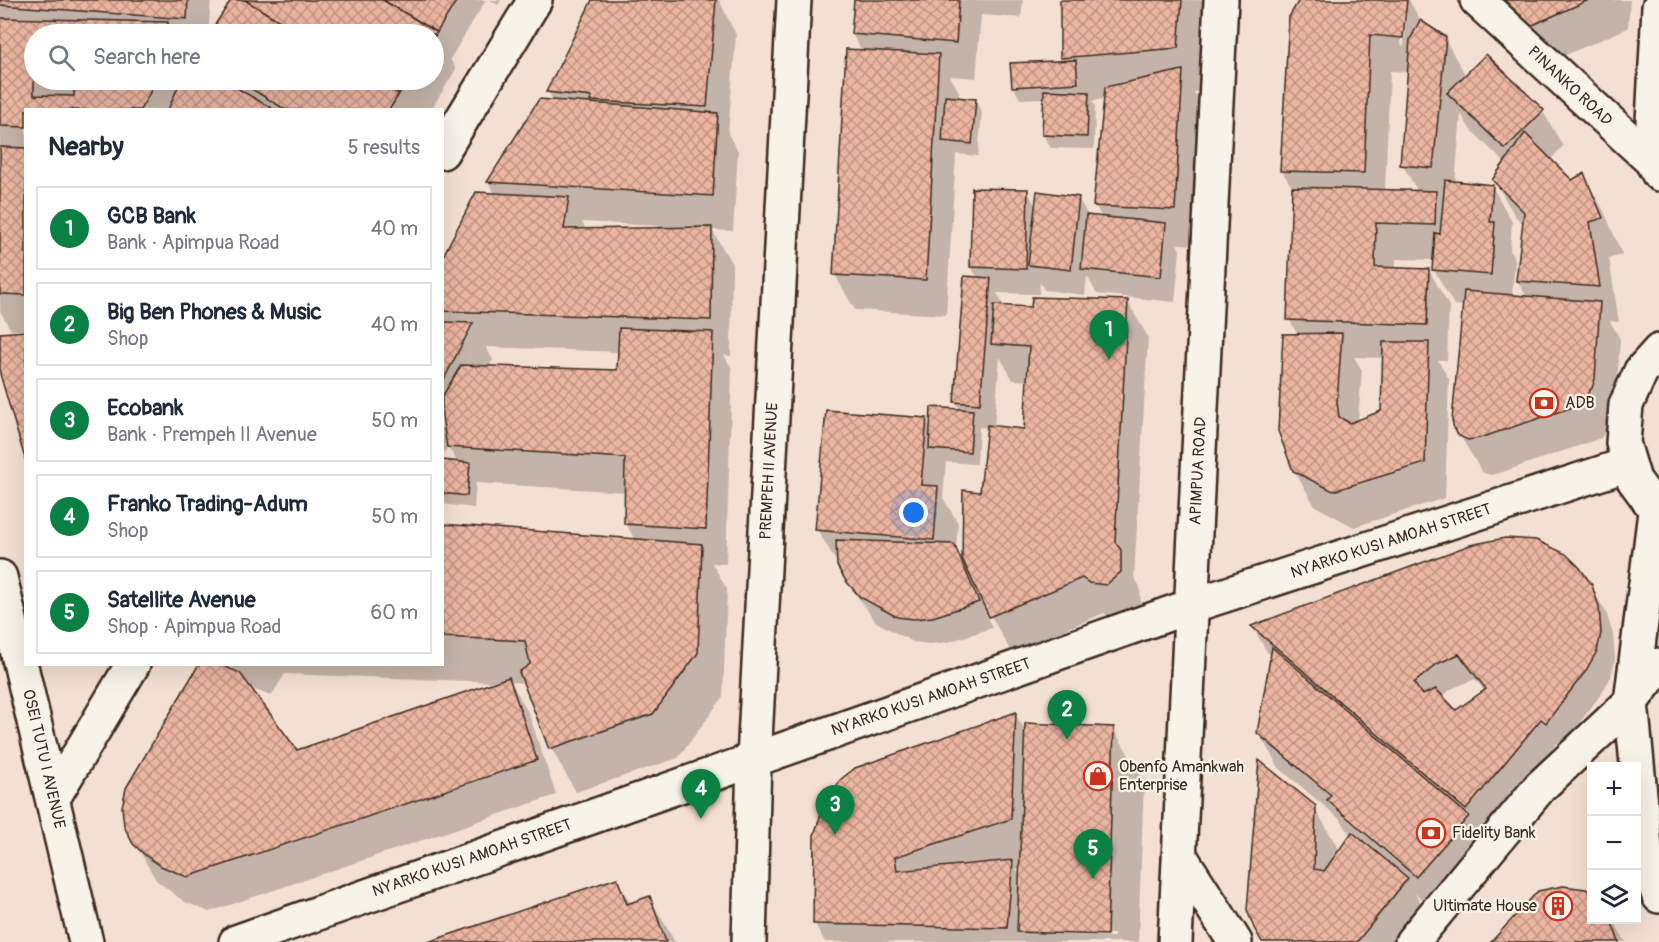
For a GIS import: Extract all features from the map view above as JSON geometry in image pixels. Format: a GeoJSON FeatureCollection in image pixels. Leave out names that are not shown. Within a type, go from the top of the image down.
{"type":"FeatureCollection","features":[{"type":"Feature","properties":{"kind":"street"},"geometry":{"type":"LineString","coordinates":[[444,149],[535,0]]}},
{"type":"Feature","properties":{"kind":"street","name":"PREMPEH II AVENUE"},"geometry":{"type":"LineString","coordinates":[[749,942],[754,759],[794,0]]}},
{"type":"Feature","properties":{"kind":"street","name":"APIMPUA ROAD"},"geometry":{"type":"LineString","coordinates":[[1175,942],[1221,0]]}},
{"type":"Feature","properties":{"kind":"street","name":"PINANKO ROAD"},"geometry":{"type":"LineString","coordinates":[[1477,0],[1655,167]]}},
{"type":"Feature","properties":{"kind":"street"},"geometry":{"type":"LineString","coordinates":[[1655,167],[1659,6]]}},
{"type":"Feature","properties":{"kind":"street"},"geometry":{"type":"LineString","coordinates":[[1659,351],[1641,370],[1626,405],[1623,443],[1634,480],[1657,513],[1631,702],[1646,856],[1659,896]]}},
{"type":"Feature","properties":{"kind":"street","name":"NYARKO KUSI AMOAH STREET"},"geometry":{"type":"LineString","coordinates":[[236,942],[1191,606],[1629,464]]}},
{"type":"Feature","properties":{"kind":"street","name":"OSEI TUTU I AVENUE"},"geometry":{"type":"LineString","coordinates":[[0,577],[86,942]]}},
{"type":"Feature","properties":{"kind":"street"},"geometry":{"type":"LineString","coordinates":[[1412,942],[1540,787],[1631,702],[1659,665]]}},
{"type":"Feature","properties":{"kind":"street"},"geometry":{"type":"LineString","coordinates":[[53,798],[132,666]]}},
{"type":"Feature","properties":{"kind":"street"},"geometry":{"type":"LineString","coordinates":[[1180,856],[1235,942]]}},
{"type":"Feature","properties":{"kind":"building"},"geometry":{"type":"Polygon","coordinates":[[[0,0],[188,0],[187,19],[0,5],[0,0]]]}},
{"type":"Feature","properties":{"kind":"building"},"geometry":{"type":"Polygon","coordinates":[[[231,0],[245,0],[285,24],[215,24],[231,0]]]}},
{"type":"Feature","properties":{"kind":"building"},"geometry":{"type":"Polygon","coordinates":[[[245,0],[383,0],[424,24],[285,24],[245,0]]]}},
{"type":"Feature","properties":{"kind":"building"},"geometry":{"type":"Polygon","coordinates":[[[383,0],[457,0],[442,24],[424,24],[383,0]]]}},
{"type":"Feature","properties":{"kind":"building"},"geometry":{"type":"Polygon","coordinates":[[[592,0],[716,0],[707,107],[590,101],[592,97],[546,92],[592,0]]]}},
{"type":"Feature","properties":{"kind":"building"},"geometry":{"type":"Polygon","coordinates":[[[854,0],[959,0],[956,43],[851,34],[854,0]]]}},
{"type":"Feature","properties":{"kind":"building"},"geometry":{"type":"Polygon","coordinates":[[[1060,0],[1182,0],[1178,48],[1060,58],[1060,0]]]}},
{"type":"Feature","properties":{"kind":"building"},"geometry":{"type":"Polygon","coordinates":[[[1299,0],[1407,0],[1403,38],[1370,35],[1364,173],[1280,171],[1289,17],[1299,0]]]}},
{"type":"Feature","properties":{"kind":"building"},"geometry":{"type":"Polygon","coordinates":[[[1505,0],[1589,0],[1526,28],[1505,0]]]}},
{"type":"Feature","properties":{"kind":"building"},"geometry":{"type":"Polygon","coordinates":[[[0,18],[168,22],[168,24],[24,24],[24,90],[34,90],[34,95],[74,96],[74,90],[151,90],[141,108],[24,108],[24,127],[0,126],[0,18]]]}},
{"type":"Feature","properties":{"kind":"building"},"geometry":{"type":"Polygon","coordinates":[[[1420,20],[1446,37],[1433,168],[1400,165],[1410,40],[1420,20]]]}},
{"type":"Feature","properties":{"kind":"building"},"geometry":{"type":"Polygon","coordinates":[[[846,49],[939,54],[926,280],[833,275],[846,49]]]}},
{"type":"Feature","properties":{"kind":"building"},"geometry":{"type":"Polygon","coordinates":[[[1486,54],[1544,110],[1505,149],[1447,93],[1486,54]]]}},
{"type":"Feature","properties":{"kind":"building"},"geometry":{"type":"Polygon","coordinates":[[[1076,60],[1078,83],[1012,87],[1010,63],[1076,60]]]}},
{"type":"Feature","properties":{"kind":"building"},"geometry":{"type":"Polygon","coordinates":[[[1183,70],[1175,210],[1093,206],[1105,87],[1183,70]]]}},
{"type":"Feature","properties":{"kind":"building"},"geometry":{"type":"Polygon","coordinates":[[[177,90],[240,90],[272,108],[169,108],[177,90]]]}},
{"type":"Feature","properties":{"kind":"building"},"geometry":{"type":"Polygon","coordinates":[[[253,90],[392,90],[399,94],[390,108],[283,108],[253,90]]]}},
{"type":"Feature","properties":{"kind":"building"},"geometry":{"type":"Polygon","coordinates":[[[1044,90],[1089,92],[1087,137],[1042,135],[1044,90]]]}},
{"type":"Feature","properties":{"kind":"building"},"geometry":{"type":"Polygon","coordinates":[[[945,96],[976,99],[972,144],[942,141],[945,96]]]}},
{"type":"Feature","properties":{"kind":"building"},"geometry":{"type":"Polygon","coordinates":[[[539,99],[718,113],[713,196],[487,182],[539,99]]]}},
{"type":"Feature","properties":{"kind":"building"},"geometry":{"type":"Polygon","coordinates":[[[1525,133],[1572,180],[1584,173],[1603,218],[1590,222],[1600,287],[1516,281],[1524,212],[1492,180],[1525,133]]]}},
{"type":"Feature","properties":{"kind":"building"},"geometry":{"type":"Polygon","coordinates":[[[0,147],[24,148],[24,295],[0,294],[0,147]]]}},
{"type":"Feature","properties":{"kind":"building"},"geometry":{"type":"Polygon","coordinates":[[[1445,180],[1493,185],[1490,222],[1495,222],[1491,275],[1432,270],[1435,233],[1440,234],[1445,180]]]}},
{"type":"Feature","properties":{"kind":"building"},"geometry":{"type":"Polygon","coordinates":[[[1292,187],[1436,191],[1435,225],[1376,223],[1375,267],[1429,269],[1427,325],[1287,320],[1292,187]]]}},
{"type":"Feature","properties":{"kind":"building"},"geometry":{"type":"Polygon","coordinates":[[[972,188],[1028,189],[1026,269],[970,267],[972,188]]]}},
{"type":"Feature","properties":{"kind":"building"},"geometry":{"type":"Polygon","coordinates":[[[1037,191],[1079,197],[1071,270],[1028,265],[1037,191]]]}},
{"type":"Feature","properties":{"kind":"building"},"geometry":{"type":"Polygon","coordinates":[[[476,192],[569,197],[564,229],[712,227],[711,320],[444,311],[444,254],[476,192]]]}},
{"type":"Feature","properties":{"kind":"building"},"geometry":{"type":"Polygon","coordinates":[[[1086,215],[1166,223],[1161,277],[1081,269],[1086,215]]]}},
{"type":"Feature","properties":{"kind":"building"},"geometry":{"type":"Polygon","coordinates":[[[964,276],[991,278],[980,404],[954,402],[964,276]]]}},
{"type":"Feature","properties":{"kind":"building"},"geometry":{"type":"Polygon","coordinates":[[[1464,291],[1600,302],[1595,379],[1592,388],[1581,402],[1570,408],[1480,438],[1468,440],[1459,436],[1452,420],[1464,291]]]}},
{"type":"Feature","properties":{"kind":"building"},"geometry":{"type":"Polygon","coordinates":[[[1032,297],[1128,300],[1115,542],[1121,550],[1121,572],[1106,585],[1089,583],[1082,578],[989,617],[962,558],[963,490],[980,492],[987,425],[1024,429],[1029,347],[991,344],[994,305],[1031,307],[1032,297]]]}},
{"type":"Feature","properties":{"kind":"building"},"geometry":{"type":"Polygon","coordinates":[[[444,322],[473,323],[444,379],[444,322]]]}},
{"type":"Feature","properties":{"kind":"building"},"geometry":{"type":"Polygon","coordinates":[[[619,328],[713,332],[706,529],[624,524],[625,458],[447,447],[444,428],[444,394],[461,365],[617,370],[619,328]]]}},
{"type":"Feature","properties":{"kind":"building"},"geometry":{"type":"Polygon","coordinates":[[[24,331],[24,455],[0,374],[0,333],[24,331]]]}},
{"type":"Feature","properties":{"kind":"building"},"geometry":{"type":"Polygon","coordinates":[[[1342,333],[1337,402],[1339,417],[1350,423],[1381,411],[1383,342],[1429,342],[1425,463],[1333,491],[1293,471],[1278,431],[1283,334],[1342,333]]]}},
{"type":"Feature","properties":{"kind":"building"},"geometry":{"type":"Polygon","coordinates":[[[931,407],[973,410],[970,452],[929,449],[931,407]]]}},
{"type":"Feature","properties":{"kind":"building"},"geometry":{"type":"Polygon","coordinates":[[[826,410],[927,418],[921,485],[938,486],[934,540],[815,530],[826,410]]]}},
{"type":"Feature","properties":{"kind":"building"},"geometry":{"type":"Polygon","coordinates":[[[444,460],[470,463],[467,496],[444,493],[444,460]]]}},
{"type":"Feature","properties":{"kind":"building"},"geometry":{"type":"Polygon","coordinates":[[[444,524],[702,544],[698,653],[653,714],[549,749],[519,672],[530,664],[525,641],[444,637],[444,524]]]}},
{"type":"Feature","properties":{"kind":"building"},"geometry":{"type":"Polygon","coordinates":[[[1505,538],[1536,540],[1566,554],[1592,585],[1599,607],[1601,633],[1597,651],[1585,672],[1546,723],[1541,719],[1466,810],[1251,626],[1470,545],[1505,538]],[[1459,654],[1437,664],[1414,683],[1422,695],[1436,689],[1456,710],[1486,689],[1459,654]]]}},
{"type":"Feature","properties":{"kind":"building"},"geometry":{"type":"Polygon","coordinates":[[[836,540],[954,544],[979,602],[933,617],[914,619],[897,617],[860,597],[846,581],[837,566],[836,540]]]}},
{"type":"Feature","properties":{"kind":"building"},"geometry":{"type":"Polygon","coordinates":[[[1272,647],[1469,816],[1416,877],[1327,800],[1331,795],[1257,733],[1272,647]]]}},
{"type":"Feature","properties":{"kind":"building"},"geometry":{"type":"Polygon","coordinates":[[[198,666],[224,666],[240,673],[297,750],[509,677],[537,760],[187,877],[161,866],[133,844],[124,826],[122,807],[126,788],[198,666]]]}},
{"type":"Feature","properties":{"kind":"building"},"geometry":{"type":"Polygon","coordinates":[[[1016,712],[1011,819],[895,857],[897,871],[1013,860],[1007,928],[813,924],[814,835],[822,811],[840,780],[855,768],[1016,712]]]}},
{"type":"Feature","properties":{"kind":"building"},"geometry":{"type":"Polygon","coordinates":[[[1025,723],[1114,727],[1107,935],[1017,932],[1025,723]]]}},
{"type":"Feature","properties":{"kind":"building"},"geometry":{"type":"Polygon","coordinates":[[[1259,760],[1316,806],[1314,869],[1324,871],[1352,832],[1408,878],[1357,942],[1262,942],[1254,928],[1247,910],[1259,760]]]}},
{"type":"Feature","properties":{"kind":"building"},"geometry":{"type":"Polygon","coordinates":[[[617,878],[627,904],[650,896],[666,942],[428,942],[617,878]]]}},
{"type":"Feature","properties":{"kind":"building","name":"Ultimate House"},"geometry":{"type":"Polygon","coordinates":[[[1563,886],[1586,889],[1587,924],[1612,924],[1619,942],[1491,942],[1538,891],[1563,886]]]}},
{"type":"Feature","properties":{"kind":"place","name":"GCB Bank"},"geometry":{"type":"Point","coordinates":[1109,360]}},
{"type":"Feature","properties":{"kind":"place","name":"ADB"},"geometry":{"type":"Point","coordinates":[1544,403]}},
{"type":"Feature","properties":{"kind":"place","name":"Big Ben Phones & Music"},"geometry":{"type":"Point","coordinates":[1067,740]}},
{"type":"Feature","properties":{"kind":"place","name":"Obenfo Amankwah Enterprise"},"geometry":{"type":"Point","coordinates":[1098,776]}},
{"type":"Feature","properties":{"kind":"place","name":"Franko Trading-Adum"},"geometry":{"type":"Point","coordinates":[701,819]}},
{"type":"Feature","properties":{"kind":"place","name":"Fidelity Bank"},"geometry":{"type":"Point","coordinates":[1431,833]}},
{"type":"Feature","properties":{"kind":"place","name":"Ecobank"},"geometry":{"type":"Point","coordinates":[835,835]}},
{"type":"Feature","properties":{"kind":"place","name":"Satellite Avenue"},"geometry":{"type":"Point","coordinates":[1093,879]}},
{"type":"Feature","properties":{"kind":"place","name":"Ultimate House"},"geometry":{"type":"Point","coordinates":[1558,906]}}]}
